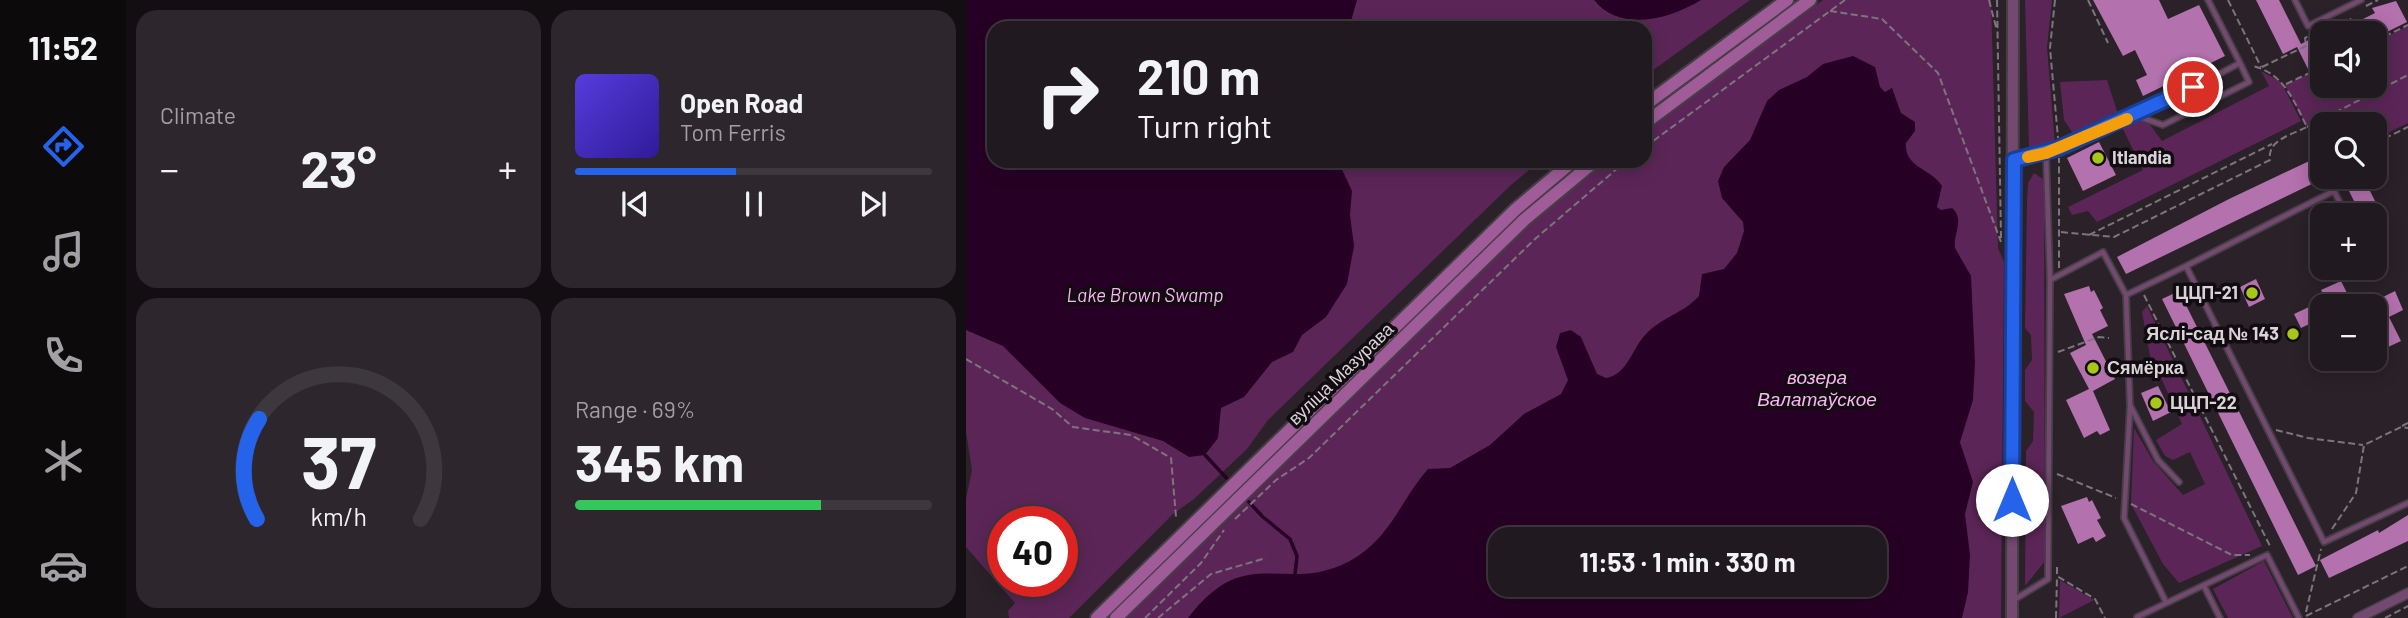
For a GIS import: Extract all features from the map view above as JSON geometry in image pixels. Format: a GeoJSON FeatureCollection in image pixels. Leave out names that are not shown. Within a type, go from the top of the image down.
{"type":"FeatureCollection","features":[{"type":"Feature","properties":{"kind":"main road"},"geometry":{"type":"LineString","coordinates":[[1652,100],[1787,0]]}},
{"type":"Feature","properties":{"kind":"main road"},"geometry":{"type":"LineString","coordinates":[[1652,118],[1810,0]]}},
{"type":"Feature","properties":{"kind":"main road","name":"вуліца Мазурава"},"geometry":{"type":"LineString","coordinates":[[1097,618],[1516,209],[1565,168]]}},
{"type":"Feature","properties":{"kind":"main road","name":"вуліца Мазурава"},"geometry":{"type":"LineString","coordinates":[[1116,618],[1272,475],[1524,220],[1587,168]]}},
{"type":"Feature","properties":{"kind":"street"},"geometry":{"type":"LineString","coordinates":[[2012,618],[2013,0]]}},
{"type":"Feature","properties":{"kind":"street"},"geometry":{"type":"LineString","coordinates":[[2358,618],[2408,593]]}},
{"type":"Feature","properties":{"kind":"lane"},"geometry":{"type":"LineString","coordinates":[[2136,115],[2163,125],[2249,82],[2208,0]]}},
{"type":"Feature","properties":{"kind":"lane"},"geometry":{"type":"LineString","coordinates":[[2295,0],[2308,26],[2361,0]]}},
{"type":"Feature","properties":{"kind":"lane"},"geometry":{"type":"LineString","coordinates":[[2014,160],[2059,148],[2136,115],[2240,64]]}},
{"type":"Feature","properties":{"kind":"lane"},"geometry":{"type":"LineString","coordinates":[[2012,601],[2048,579],[2050,280],[2046,153]]}},
{"type":"Feature","properties":{"kind":"lane"},"geometry":{"type":"LineString","coordinates":[[2310,203],[2334,191],[2340,203]]}},
{"type":"Feature","properties":{"kind":"lane"},"geometry":{"type":"LineString","coordinates":[[2126,295],[2310,203]]}},
{"type":"Feature","properties":{"kind":"lane"},"geometry":{"type":"LineString","coordinates":[[2050,280],[2103,252],[2126,295],[2130,404],[2124,518],[2166,602]]}},
{"type":"Feature","properties":{"kind":"lane"},"geometry":{"type":"LineString","coordinates":[[2186,266],[2324,542],[2408,503]]}},
{"type":"Feature","properties":{"kind":"lane"},"geometry":{"type":"LineString","coordinates":[[2130,404],[2158,460],[2179,482]]}},
{"type":"Feature","properties":{"kind":"lane"},"geometry":{"type":"LineString","coordinates":[[2137,617],[2266,555],[2302,617]]}},
{"type":"Feature","properties":{"kind":"lane"},"geometry":{"type":"LineString","coordinates":[[2204,586],[2220,618]]}},
{"type":"Feature","properties":{"kind":"path"},"geometry":{"type":"LineString","coordinates":[[1652,142],[1845,0]]}},
{"type":"Feature","properties":{"kind":"path"},"geometry":{"type":"LineString","coordinates":[[1989,0],[1997,31]]}},
{"type":"Feature","properties":{"kind":"path"},"geometry":{"type":"LineString","coordinates":[[1830,11],[1882,19],[1938,73],[2000,242],[2001,92],[1997,0]]}},
{"type":"Feature","properties":{"kind":"path"},"geometry":{"type":"LineString","coordinates":[[2055,0],[2050,48],[2059,148],[2059,275]]}},
{"type":"Feature","properties":{"kind":"path"},"geometry":{"type":"LineString","coordinates":[[2088,0],[2108,43]]}},
{"type":"Feature","properties":{"kind":"path"},"geometry":{"type":"LineString","coordinates":[[2228,0],[2261,68],[2285,85],[2307,127]]}},
{"type":"Feature","properties":{"kind":"path"},"geometry":{"type":"LineString","coordinates":[[2366,6],[2378,0]]}},
{"type":"Feature","properties":{"kind":"path"},"geometry":{"type":"LineString","coordinates":[[2387,35],[2408,24]]}},
{"type":"Feature","properties":{"kind":"path"},"geometry":{"type":"LineString","coordinates":[[2261,68],[2306,46],[2305,38],[2310,35]]}},
{"type":"Feature","properties":{"kind":"path"},"geometry":{"type":"LineString","coordinates":[[2285,85],[2310,72]]}},
{"type":"Feature","properties":{"kind":"path"},"geometry":{"type":"LineString","coordinates":[[2338,112],[2408,75]]}},
{"type":"Feature","properties":{"kind":"path"},"geometry":{"type":"LineString","coordinates":[[2087,236],[2310,126]]}},
{"type":"Feature","properties":{"kind":"path"},"geometry":{"type":"LineString","coordinates":[[2387,137],[2408,127]]}},
{"type":"Feature","properties":{"kind":"path"},"geometry":{"type":"LineString","coordinates":[[2060,232],[2114,237],[2270,160],[2269,152],[2273,144]]}},
{"type":"Feature","properties":{"kind":"path"},"geometry":{"type":"LineString","coordinates":[[1145,618],[1201,563],[1219,526],[1272,475],[1309,458],[1535,239],[1618,168]]}},
{"type":"Feature","properties":{"kind":"path"},"geometry":{"type":"LineString","coordinates":[[2140,288],[2274,555]]}},
{"type":"Feature","properties":{"kind":"path"},"geometry":{"type":"LineString","coordinates":[[2057,352],[2099,337],[2109,338]]}},
{"type":"Feature","properties":{"kind":"path"},"geometry":{"type":"LineString","coordinates":[[966,359],[1052,409],[1073,427],[1131,435],[1171,458],[1176,517]]}},
{"type":"Feature","properties":{"kind":"path"},"geometry":{"type":"LineString","coordinates":[[2266,427],[2308,438],[2364,445],[2408,423]]}},
{"type":"Feature","properties":{"kind":"path"},"geometry":{"type":"LineString","coordinates":[[2401,427],[2408,428]]}},
{"type":"Feature","properties":{"kind":"path"},"geometry":{"type":"LineString","coordinates":[[2302,617],[2324,542],[2356,493],[2364,445]]}},
{"type":"Feature","properties":{"kind":"path"},"geometry":{"type":"LineString","coordinates":[[2052,472],[2123,501],[2232,555],[2266,555]]}},
{"type":"Feature","properties":{"kind":"path"},"geometry":{"type":"LineString","coordinates":[[1158,618],[1211,574],[1266,558]]}},
{"type":"Feature","properties":{"kind":"path"},"geometry":{"type":"LineString","coordinates":[[2056,618],[2057,563]]}},
{"type":"Feature","properties":{"kind":"path"},"geometry":{"type":"LineString","coordinates":[[2302,617],[2408,566]]}},
{"type":"Feature","properties":{"kind":"path"},"geometry":{"type":"LineString","coordinates":[[2057,576],[2095,599],[2105,618]]}},
{"type":"Feature","properties":{"kind":"path"},"geometry":{"type":"LineString","coordinates":[[2299,604],[2302,617]]}},
{"type":"Feature","properties":{"kind":"path"},"geometry":{"type":"LineString","coordinates":[[2385,618],[2408,606]]}},
{"type":"Feature","properties":{"kind":"shaded area"},"geometry":{"type":"Polygon","coordinates":[[[966,0],[1750,0],[1652,71],[1652,21],[987,21],[987,168],[1532,168],[1268,420],[1247,449],[1194,499],[1173,514],[1069,618],[1009,618],[1008,611],[1015,603],[1010,597],[1078,597],[1078,506],[987,506],[987,571],[966,547],[966,499],[972,470],[966,432],[966,0]]]}},
{"type":"Feature","properties":{"kind":"shaded area"},"geometry":{"type":"Polygon","coordinates":[[[1823,0],[1991,0],[1998,248],[2004,262],[2001,618],[1125,618],[1527,225],[1596,168],[1652,168],[1652,125],[1823,0]]]}},
{"type":"Feature","properties":{"kind":"shaded area"},"geometry":{"type":"Polygon","coordinates":[[[2025,0],[2052,0],[2047,47],[2055,145],[2041,150],[2029,147],[2025,0]]]}},
{"type":"Feature","properties":{"kind":"shaded area"},"geometry":{"type":"Polygon","coordinates":[[[2408,26],[2408,123],[2387,133],[2387,112],[2310,112],[2310,127],[2307,127],[2285,85],[2310,73],[2310,98],[2387,98],[2387,36],[2408,26]]]}},
{"type":"Feature","properties":{"kind":"shaded area"},"geometry":{"type":"Polygon","coordinates":[[[2261,71],[2281,82],[2301,121],[2097,222],[2088,211],[2072,215],[2068,207],[2143,170],[2121,125],[2135,119],[2148,122],[2162,141],[2269,86],[2261,71]]]}},
{"type":"Feature","properties":{"kind":"shaded area"},"geometry":{"type":"Polygon","coordinates":[[[2107,80],[2118,114],[2074,135],[2064,120],[2060,82],[2107,80]]]}},
{"type":"Feature","properties":{"kind":"shaded area"},"geometry":{"type":"Polygon","coordinates":[[[2034,173],[2043,179],[2044,187],[2045,561],[2025,586],[2026,451],[2033,441],[2034,412],[2025,401],[2025,370],[2032,360],[2031,335],[2025,328],[2027,202],[2028,183],[2034,173]]]}},
{"type":"Feature","properties":{"kind":"shaded area"},"geometry":{"type":"Polygon","coordinates":[[[2147,306],[2262,546],[2179,583],[2163,564],[2131,504],[2134,428],[2153,461],[2183,495],[2205,484],[2190,452],[2173,460],[2165,456],[2156,440],[2182,424],[2162,380],[2155,383],[2142,312],[2147,306]]]}},
{"type":"Feature","properties":{"kind":"shaded area"},"geometry":{"type":"Polygon","coordinates":[[[2264,561],[2293,618],[2228,618],[2213,589],[2264,561]]]}},
{"type":"Feature","properties":{"kind":"shaded area"},"geometry":{"type":"Polygon","coordinates":[[[2060,580],[2094,600],[2059,618],[2060,580]]]}},
{"type":"Feature","properties":{"kind":"water","name":"Lake Brown Swamp"},"geometry":{"type":"Polygon","coordinates":[[[966,0],[1357,0],[1351,21],[987,21],[987,168],[1341,168],[1352,191],[1350,215],[1354,246],[1347,284],[1326,317],[1302,335],[1293,352],[1272,362],[1244,397],[1221,408],[1218,438],[1205,455],[1189,457],[1163,441],[1085,418],[1060,403],[1003,346],[966,330],[966,0]]]}},
{"type":"Feature","properties":{"kind":"water"},"geometry":{"type":"Polygon","coordinates":[[[1594,0],[1701,0],[1675,13],[1646,20],[1631,20],[1617,17],[1594,0]]]}},
{"type":"Feature","properties":{"kind":"water","name":"возера Валатаўское"},"geometry":{"type":"Polygon","coordinates":[[[1853,56],[1875,67],[1880,87],[1885,92],[1892,88],[1901,113],[1915,122],[1915,131],[1906,143],[1909,158],[1942,186],[1937,207],[1941,210],[1952,208],[1958,217],[1955,248],[1971,276],[1975,362],[1973,400],[1960,442],[1973,482],[1965,514],[1970,555],[1968,592],[1962,618],[1188,618],[1209,595],[1229,581],[1247,575],[1325,571],[1363,553],[1385,531],[1428,469],[1450,468],[1490,445],[1524,414],[1561,394],[1568,380],[1556,347],[1560,333],[1571,330],[1581,337],[1597,374],[1606,378],[1619,372],[1651,329],[1699,296],[1702,274],[1724,269],[1737,253],[1744,231],[1743,222],[1722,198],[1718,181],[1724,167],[1750,140],[1767,101],[1779,90],[1807,77],[1823,64],[1853,56]]]}},
{"type":"Feature","properties":{"kind":"building"},"geometry":{"type":"Polygon","coordinates":[[[2093,0],[2159,0],[2168,19],[2199,5],[2225,56],[2143,96],[2136,80],[2147,75],[2135,50],[2123,56],[2093,0]]]}},
{"type":"Feature","properties":{"kind":"building"},"geometry":{"type":"Polygon","coordinates":[[[2256,0],[2279,0],[2301,44],[2310,39],[2310,71],[2297,47],[2283,54],[2256,0]]]}},
{"type":"Feature","properties":{"kind":"building"},"geometry":{"type":"Polygon","coordinates":[[[2396,1],[2407,22],[2387,32],[2387,21],[2359,21],[2375,13],[2372,8],[2396,1]]]}},
{"type":"Feature","properties":{"kind":"building"},"geometry":{"type":"Polygon","coordinates":[[[2099,142],[2116,175],[2083,191],[2067,158],[2099,142]]]}},
{"type":"Feature","properties":{"kind":"building"},"geometry":{"type":"Polygon","coordinates":[[[2310,161],[2310,185],[2126,274],[2117,257],[2310,161]]]}},
{"type":"Feature","properties":{"kind":"building"},"geometry":{"type":"Polygon","coordinates":[[[2348,189],[2369,189],[2376,203],[2355,203],[2348,189]]]}},
{"type":"Feature","properties":{"kind":"building","name":"ЦЦП-21"},"geometry":{"type":"Polygon","coordinates":[[[2256,279],[2265,299],[2249,307],[2240,287],[2256,279]]]}},
{"type":"Feature","properties":{"kind":"building"},"geometry":{"type":"Polygon","coordinates":[[[2341,281],[2348,294],[2323,294],[2321,290],[2341,281]]]}},
{"type":"Feature","properties":{"kind":"building"},"geometry":{"type":"Polygon","coordinates":[[[2089,286],[2103,308],[2100,310],[2108,326],[2092,334],[2115,379],[2093,391],[2110,430],[2100,435],[2097,431],[2084,438],[2066,400],[2089,389],[2070,353],[2086,345],[2064,294],[2089,286]]]}},
{"type":"Feature","properties":{"kind":"building"},"geometry":{"type":"Polygon","coordinates":[[[2179,291],[2316,566],[2298,575],[2162,299],[2179,291]]]}},
{"type":"Feature","properties":{"kind":"building"},"geometry":{"type":"Polygon","coordinates":[[[2395,291],[2403,310],[2389,317],[2401,341],[2387,348],[2387,295],[2395,291]]]}},
{"type":"Feature","properties":{"kind":"building"},"geometry":{"type":"Polygon","coordinates":[[[2310,306],[2310,324],[2301,328],[2294,314],[2310,306]]]}},
{"type":"Feature","properties":{"kind":"building","name":"ЦЦП-22"},"geometry":{"type":"Polygon","coordinates":[[[2158,386],[2171,412],[2153,421],[2141,393],[2158,386]]]}},
{"type":"Feature","properties":{"kind":"building"},"geometry":{"type":"Polygon","coordinates":[[[2087,497],[2089,502],[2092,500],[2101,518],[2097,520],[2106,536],[2096,542],[2093,537],[2078,544],[2061,506],[2087,497]]]}},
{"type":"Feature","properties":{"kind":"building"},"geometry":{"type":"Polygon","coordinates":[[[2408,515],[2408,541],[2329,578],[2320,560],[2378,530],[2379,533],[2408,515]]]}},
{"type":"Feature","properties":{"kind":"waterway"},"geometry":{"type":"LineString","coordinates":[[1205,455],[1263,517],[1290,539],[1297,556],[1295,574]]}},
{"type":"Feature","properties":{"kind":"slow traffic"},"geometry":{"type":"LineString","coordinates":[[2028,157],[2046,153],[2127,119]]}},
{"type":"Feature","properties":{"kind":"place","name":"Itlandia"},"geometry":{"type":"Point","coordinates":[2098,158]}},
{"type":"Feature","properties":{"kind":"place","name":"ЦЦП-21"},"geometry":{"type":"Point","coordinates":[2252,293]}},
{"type":"Feature","properties":{"kind":"place","name":"Яслі-сад № 143"},"geometry":{"type":"Point","coordinates":[2293,334]}},
{"type":"Feature","properties":{"kind":"place","name":"Сямёрка"},"geometry":{"type":"Point","coordinates":[2093,368]}},
{"type":"Feature","properties":{"kind":"place","name":"ЦЦП-22"},"geometry":{"type":"Point","coordinates":[2156,403]}},
{"type":"Feature","properties":{"kind":"route"},"geometry":{"type":"LineString","coordinates":[[2012,500],[2014,160],[2059,148],[2146,111],[2193,87]]}}]}
